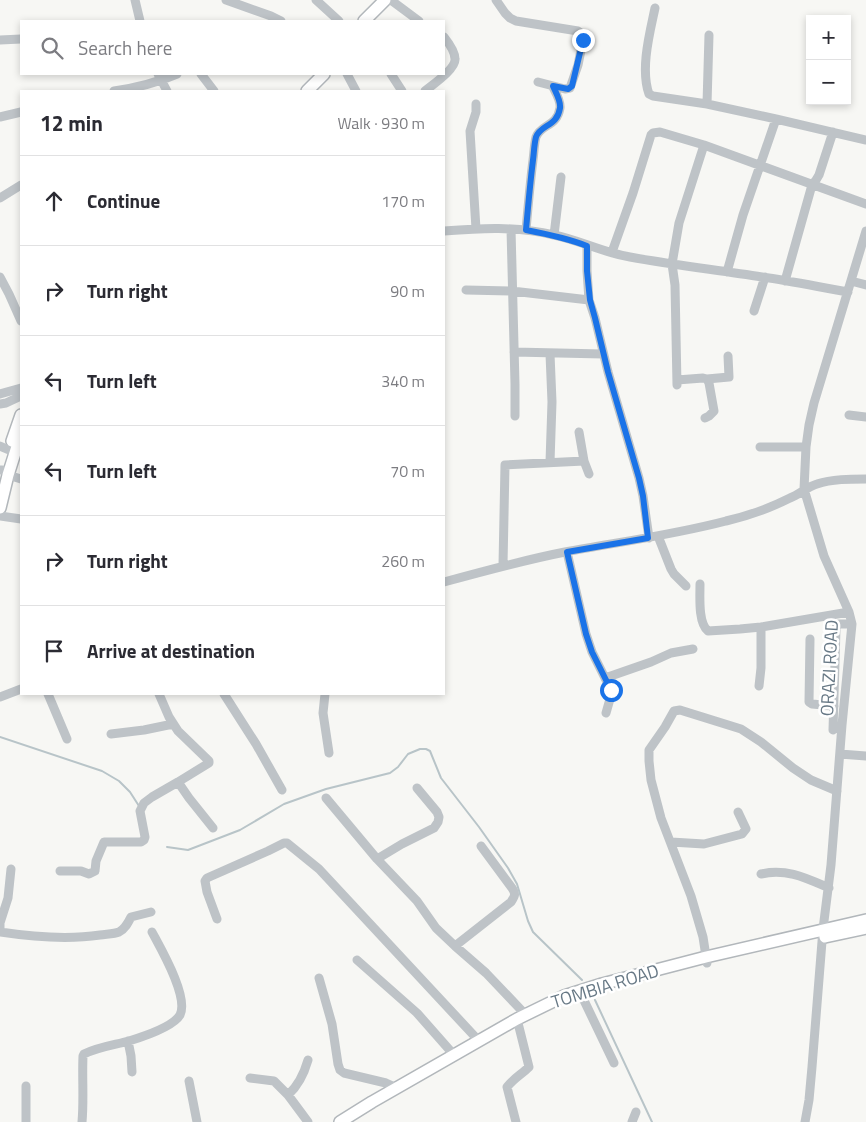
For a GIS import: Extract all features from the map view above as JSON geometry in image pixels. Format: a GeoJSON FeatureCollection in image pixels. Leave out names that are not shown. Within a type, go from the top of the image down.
{"type":"FeatureCollection","features":[{"type":"Feature","properties":{"kind":"main road"},"geometry":{"type":"LineString","coordinates":[[365,20],[385,1]]}},
{"type":"Feature","properties":{"kind":"main road"},"geometry":{"type":"LineString","coordinates":[[374,20],[385,1]]}},
{"type":"Feature","properties":{"kind":"main road"},"geometry":{"type":"LineString","coordinates":[[305,89],[313,75]]}},
{"type":"Feature","properties":{"kind":"main road"},"geometry":{"type":"LineString","coordinates":[[305,89],[323,75]]}},
{"type":"Feature","properties":{"kind":"main road"},"geometry":{"type":"LineString","coordinates":[[0,508],[4,448],[20,417]]}},
{"type":"Feature","properties":{"kind":"main road"},"geometry":{"type":"LineString","coordinates":[[3,474],[20,436]]}},
{"type":"Feature","properties":{"kind":"main road","name":"TOMBIA ROAD"},"geometry":{"type":"LineString","coordinates":[[340,1122],[478,1041],[520,1020],[542,1014],[581,994],[605,990],[707,960],[823,933],[866,920]]}},
{"type":"Feature","properties":{"kind":"main road","name":"TOMBIA ROAD"},"geometry":{"type":"LineString","coordinates":[[823,933],[866,928]]}},
{"type":"Feature","properties":{"kind":"main road","name":"TOMBIA ROAD"},"geometry":{"type":"LineString","coordinates":[[353,1122],[520,1020]]}},
{"type":"Feature","properties":{"kind":"street"},"geometry":{"type":"LineString","coordinates":[[135,0],[140,20]]}},
{"type":"Feature","properties":{"kind":"street"},"geometry":{"type":"LineString","coordinates":[[226,0],[269,19]]}},
{"type":"Feature","properties":{"kind":"street"},"geometry":{"type":"LineString","coordinates":[[316,0],[337,20]]}},
{"type":"Feature","properties":{"kind":"street"},"geometry":{"type":"LineString","coordinates":[[496,0],[510,18],[581,33],[583,40],[572,86],[568,89],[538,82]]}},
{"type":"Feature","properties":{"kind":"street"},"geometry":{"type":"LineString","coordinates":[[385,1],[417,20]]}},
{"type":"Feature","properties":{"kind":"street"},"geometry":{"type":"LineString","coordinates":[[655,8],[646,67],[649,94],[657,97],[707,104],[866,140]]}},
{"type":"Feature","properties":{"kind":"street"},"geometry":{"type":"LineString","coordinates":[[707,104],[709,35]]}},
{"type":"Feature","properties":{"kind":"street"},"geometry":{"type":"LineString","coordinates":[[0,40],[20,38]]}},
{"type":"Feature","properties":{"kind":"street"},"geometry":{"type":"LineString","coordinates":[[445,38],[456,59],[445,74]]}},
{"type":"Feature","properties":{"kind":"street"},"geometry":{"type":"LineString","coordinates":[[202,75],[213,90]]}},
{"type":"Feature","properties":{"kind":"street"},"geometry":{"type":"LineString","coordinates":[[347,75],[355,90]]}},
{"type":"Feature","properties":{"kind":"street"},"geometry":{"type":"LineString","coordinates":[[392,75],[401,90]]}},
{"type":"Feature","properties":{"kind":"street"},"geometry":{"type":"LineString","coordinates":[[426,90],[445,75]]}},
{"type":"Feature","properties":{"kind":"street"},"geometry":{"type":"LineString","coordinates":[[121,90],[140,87],[160,77],[166,90]]}},
{"type":"Feature","properties":{"kind":"street"},"geometry":{"type":"LineString","coordinates":[[526,230],[536,138],[539,132],[557,118],[560,108],[560,102],[553,86]]}},
{"type":"Feature","properties":{"kind":"street"},"geometry":{"type":"LineString","coordinates":[[476,104],[476,112],[470,131],[476,229]]}},
{"type":"Feature","properties":{"kind":"street"},"geometry":{"type":"LineString","coordinates":[[0,117],[20,112]]}},
{"type":"Feature","properties":{"kind":"street"},"geometry":{"type":"LineString","coordinates":[[727,272],[776,119]]}},
{"type":"Feature","properties":{"kind":"street"},"geometry":{"type":"LineString","coordinates":[[612,252],[653,133],[660,132],[704,145],[866,204]]}},
{"type":"Feature","properties":{"kind":"street"},"geometry":{"type":"LineString","coordinates":[[785,281],[812,185],[819,175],[833,132]]}},
{"type":"Feature","properties":{"kind":"street"},"geometry":{"type":"LineString","coordinates":[[704,145],[679,223],[672,264],[675,285],[677,382],[729,377],[728,356]]}},
{"type":"Feature","properties":{"kind":"street"},"geometry":{"type":"LineString","coordinates":[[554,235],[561,177]]}},
{"type":"Feature","properties":{"kind":"street"},"geometry":{"type":"LineString","coordinates":[[0,198],[20,187]]}},
{"type":"Feature","properties":{"kind":"street"},"geometry":{"type":"LineString","coordinates":[[445,231],[494,228],[526,230],[573,240],[587,246],[627,257],[764,277],[848,292]]}},
{"type":"Feature","properties":{"kind":"street"},"geometry":{"type":"LineString","coordinates":[[511,229],[515,416]]}},
{"type":"Feature","properties":{"kind":"street","name":"ORAZI ROAD"},"geometry":{"type":"LineString","coordinates":[[805,1122],[809,1100],[852,624],[849,612],[824,556],[804,489],[806,447],[814,403],[866,231]]}},
{"type":"Feature","properties":{"kind":"street"},"geometry":{"type":"LineString","coordinates":[[587,246],[590,300],[626,438],[639,478],[648,538]]}},
{"type":"Feature","properties":{"kind":"street"},"geometry":{"type":"LineString","coordinates":[[0,277],[20,319]]}},
{"type":"Feature","properties":{"kind":"street"},"geometry":{"type":"LineString","coordinates":[[754,311],[764,277]]}},
{"type":"Feature","properties":{"kind":"street"},"geometry":{"type":"LineString","coordinates":[[851,282],[866,284]]}},
{"type":"Feature","properties":{"kind":"street"},"geometry":{"type":"LineString","coordinates":[[466,290],[512,291],[590,300]]}},
{"type":"Feature","properties":{"kind":"street"},"geometry":{"type":"LineString","coordinates":[[514,352],[603,354]]}},
{"type":"Feature","properties":{"kind":"street"},"geometry":{"type":"LineString","coordinates":[[550,354],[552,402],[550,462]]}},
{"type":"Feature","properties":{"kind":"street"},"geometry":{"type":"LineString","coordinates":[[705,418],[714,411],[707,380]]}},
{"type":"Feature","properties":{"kind":"street"},"geometry":{"type":"LineString","coordinates":[[0,394],[19,392]]}},
{"type":"Feature","properties":{"kind":"street"},"geometry":{"type":"LineString","coordinates":[[3,404],[19,392]]}},
{"type":"Feature","properties":{"kind":"street"},"geometry":{"type":"LineString","coordinates":[[3,404],[16,407],[20,413]]}},
{"type":"Feature","properties":{"kind":"street"},"geometry":{"type":"LineString","coordinates":[[849,415],[866,417]]}},
{"type":"Feature","properties":{"kind":"street"},"geometry":{"type":"LineString","coordinates":[[578,432],[584,461],[589,474]]}},
{"type":"Feature","properties":{"kind":"street"},"geometry":{"type":"LineString","coordinates":[[760,447],[806,447]]}},
{"type":"Feature","properties":{"kind":"street"},"geometry":{"type":"LineString","coordinates":[[503,566],[505,465],[584,461]]}},
{"type":"Feature","properties":{"kind":"street"},"geometry":{"type":"LineString","coordinates":[[3,474],[20,479]]}},
{"type":"Feature","properties":{"kind":"street"},"geometry":{"type":"LineString","coordinates":[[445,582],[503,566],[567,552],[648,538],[726,521],[755,513],[795,496],[804,489],[816,484],[829,481],[866,479]]}},
{"type":"Feature","properties":{"kind":"street"},"geometry":{"type":"LineString","coordinates":[[0,516],[20,519]]}},
{"type":"Feature","properties":{"kind":"street"},"geometry":{"type":"LineString","coordinates":[[658,536],[671,569],[686,586]]}},
{"type":"Feature","properties":{"kind":"street"},"geometry":{"type":"LineString","coordinates":[[567,552],[586,634],[612,692],[606,713]]}},
{"type":"Feature","properties":{"kind":"street"},"geometry":{"type":"LineString","coordinates":[[700,584],[701,614],[706,630],[761,627],[849,612]]}},
{"type":"Feature","properties":{"kind":"street"},"geometry":{"type":"LineString","coordinates":[[833,730],[836,628],[839,624],[852,624]]}},
{"type":"Feature","properties":{"kind":"street"},"geometry":{"type":"LineString","coordinates":[[759,686],[761,627]]}},
{"type":"Feature","properties":{"kind":"street"},"geometry":{"type":"LineString","coordinates":[[810,639],[809,702],[812,704],[834,706]]}},
{"type":"Feature","properties":{"kind":"street"},"geometry":{"type":"LineString","coordinates":[[605,678],[671,653],[693,649]]}},
{"type":"Feature","properties":{"kind":"street"},"geometry":{"type":"LineString","coordinates":[[0,698],[20,689]]}},
{"type":"Feature","properties":{"kind":"street"},"geometry":{"type":"LineString","coordinates":[[48,695],[67,739]]}},
{"type":"Feature","properties":{"kind":"street"},"geometry":{"type":"LineString","coordinates":[[60,871],[81,871],[89,874],[95,871],[96,862],[104,842],[141,842],[144,840],[140,810],[144,803],[209,762],[178,731],[159,695]]}},
{"type":"Feature","properties":{"kind":"street"},"geometry":{"type":"LineString","coordinates":[[225,695],[256,744],[282,790]]}},
{"type":"Feature","properties":{"kind":"street"},"geometry":{"type":"LineString","coordinates":[[324,695],[323,713],[329,752]]}},
{"type":"Feature","properties":{"kind":"street"},"geometry":{"type":"LineString","coordinates":[[707,960],[703,937],[691,896],[661,818],[651,780],[649,750],[674,711],[680,710],[741,729],[811,780],[837,791]]}},
{"type":"Feature","properties":{"kind":"street"},"geometry":{"type":"LineString","coordinates":[[111,734],[173,724]]}},
{"type":"Feature","properties":{"kind":"street"},"geometry":{"type":"LineString","coordinates":[[840,754],[866,756]]}},
{"type":"Feature","properties":{"kind":"street"},"geometry":{"type":"LineString","coordinates":[[178,782],[213,828]]}},
{"type":"Feature","properties":{"kind":"street"},"geometry":{"type":"LineString","coordinates":[[377,859],[434,828],[438,822],[439,817],[436,812],[417,788]]}},
{"type":"Feature","properties":{"kind":"street"},"geometry":{"type":"LineString","coordinates":[[326,798],[377,859],[417,901],[436,928],[486,973],[520,1020],[529,1066],[512,1080],[507,1087],[516,1122]]}},
{"type":"Feature","properties":{"kind":"street"},"geometry":{"type":"LineString","coordinates":[[670,842],[704,844],[742,834],[746,829],[738,812]]}},
{"type":"Feature","properties":{"kind":"street"},"geometry":{"type":"LineString","coordinates":[[217,919],[207,892],[205,881],[207,878],[287,843],[319,869],[478,1041]]}},
{"type":"Feature","properties":{"kind":"street"},"geometry":{"type":"LineString","coordinates":[[455,946],[504,908],[515,894],[481,846]]}},
{"type":"Feature","properties":{"kind":"street"},"geometry":{"type":"LineString","coordinates":[[11,868],[8,898],[0,923],[0,931],[26,936],[89,937],[118,932],[128,924],[131,917],[151,912]]}},
{"type":"Feature","properties":{"kind":"street"},"geometry":{"type":"LineString","coordinates":[[761,874],[776,872],[794,874],[829,888]]}},
{"type":"Feature","properties":{"kind":"street"},"geometry":{"type":"LineString","coordinates":[[82,1122],[84,1105],[83,1056],[86,1053],[156,1031],[179,1016],[182,1007],[177,983],[152,932]]}},
{"type":"Feature","properties":{"kind":"street"},"geometry":{"type":"LineString","coordinates":[[357,960],[417,1013],[454,1055]]}},
{"type":"Feature","properties":{"kind":"street"},"geometry":{"type":"LineString","coordinates":[[319,978],[332,1024],[340,1070],[344,1073],[386,1083],[397,1088]]}},
{"type":"Feature","properties":{"kind":"street"},"geometry":{"type":"LineString","coordinates":[[581,994],[614,1063]]}},
{"type":"Feature","properties":{"kind":"street"},"geometry":{"type":"LineString","coordinates":[[128,1041],[132,1056],[132,1072]]}},
{"type":"Feature","properties":{"kind":"street"},"geometry":{"type":"LineString","coordinates":[[288,1095],[296,1088],[308,1060]]}},
{"type":"Feature","properties":{"kind":"street"},"geometry":{"type":"LineString","coordinates":[[250,1078],[274,1081],[288,1095],[308,1122]]}},
{"type":"Feature","properties":{"kind":"street"},"geometry":{"type":"LineString","coordinates":[[189,1081],[197,1122]]}},
{"type":"Feature","properties":{"kind":"street"},"geometry":{"type":"LineString","coordinates":[[26,1086],[26,1122]]}},
{"type":"Feature","properties":{"kind":"street"},"geometry":{"type":"LineString","coordinates":[[632,1122],[636,1112]]}},
{"type":"Feature","properties":{"kind":"waterway"},"geometry":{"type":"LineString","coordinates":[[0,737],[102,771],[119,781],[130,792],[139,806]]}},
{"type":"Feature","properties":{"kind":"waterway"},"geometry":{"type":"LineString","coordinates":[[167,847],[188,850],[240,830],[284,804],[326,789],[390,773],[398,767],[408,754],[420,749],[426,749],[430,751],[441,778],[508,868],[517,884],[533,932],[582,980]]}},
{"type":"Feature","properties":{"kind":"waterway"},"geometry":{"type":"LineString","coordinates":[[595,1000],[652,1122]]}},
{"type":"Feature","properties":{"kind":"route"},"geometry":{"type":"LineString","coordinates":[[583,40],[572,86],[568,89],[553,86],[560,102],[557,118],[542,129],[536,138],[526,230],[554,235],[587,246],[590,300],[643,496],[648,538],[567,552],[586,634],[592,652],[611,690]]}}]}
